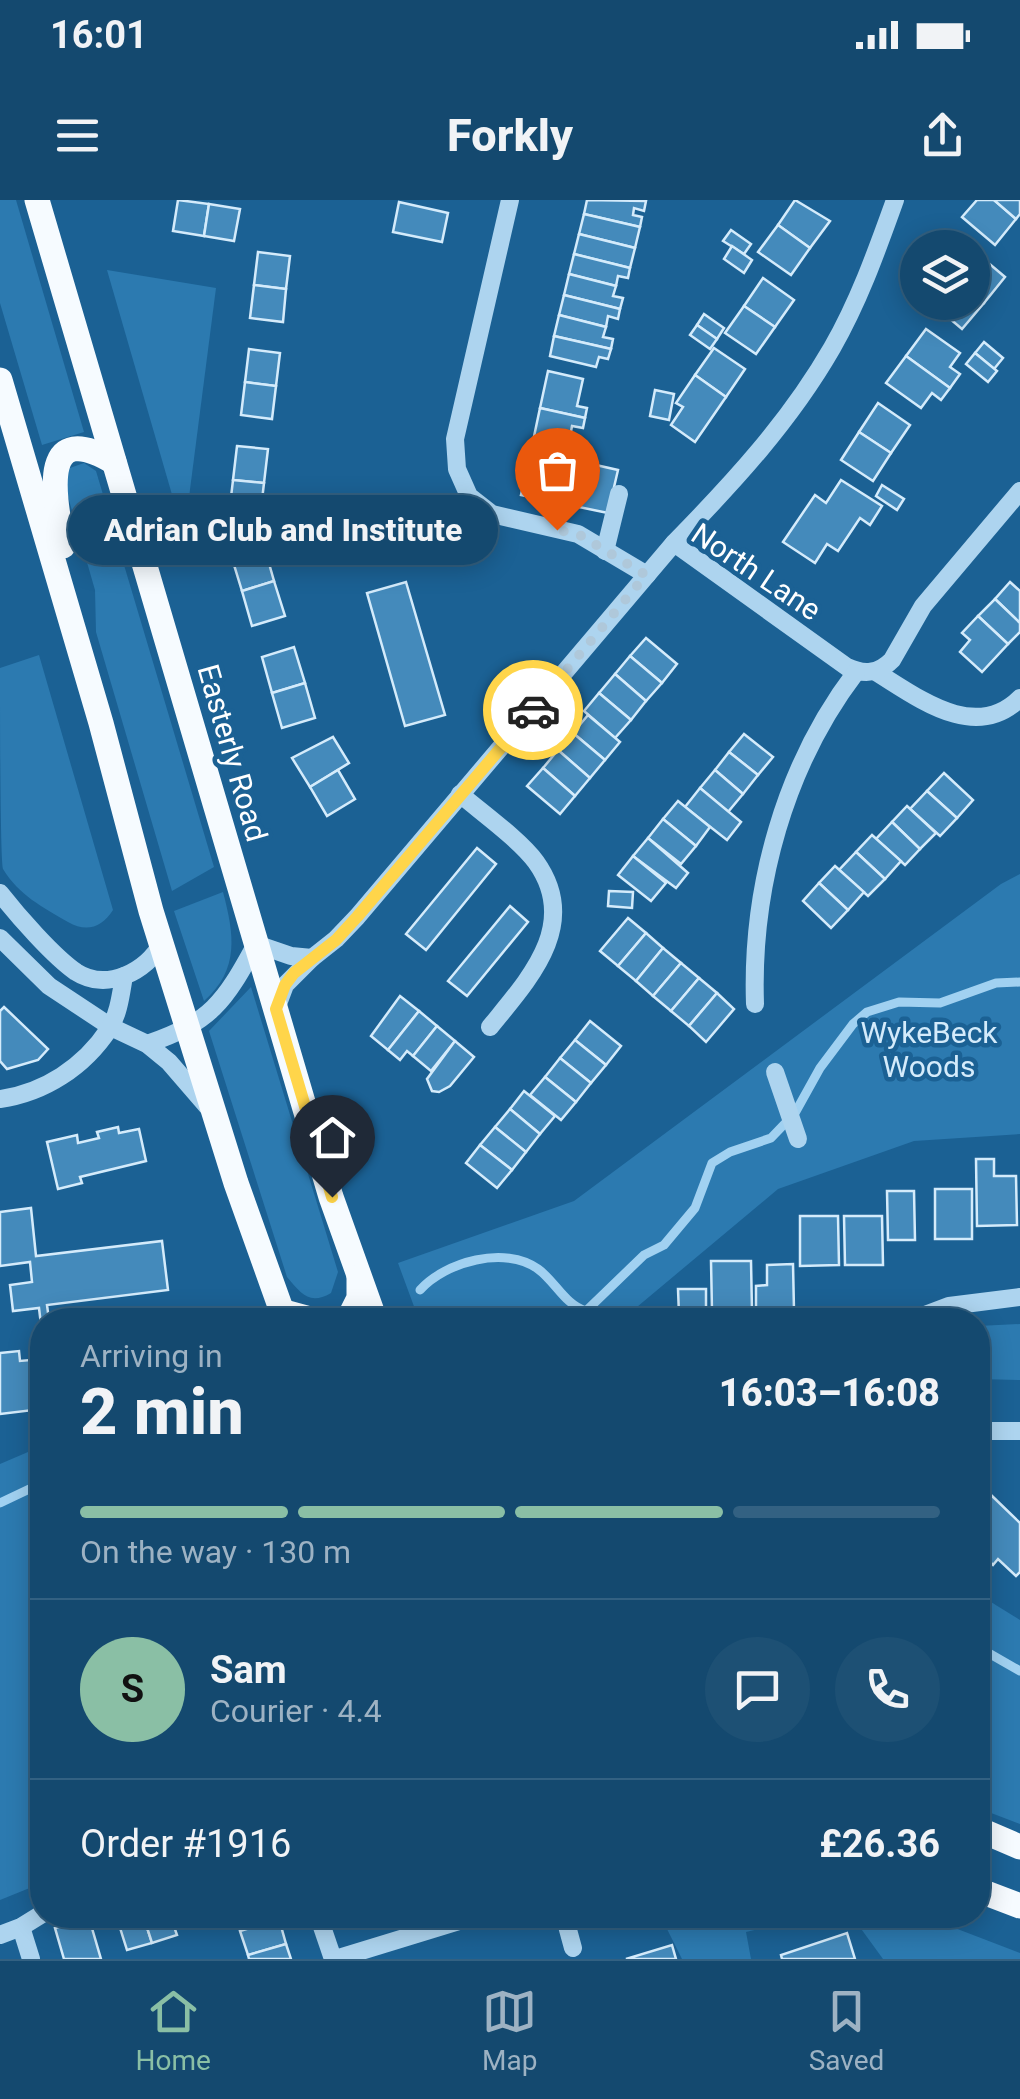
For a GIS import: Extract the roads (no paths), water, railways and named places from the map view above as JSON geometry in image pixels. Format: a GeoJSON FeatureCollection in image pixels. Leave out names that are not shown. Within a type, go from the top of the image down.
{"type":"FeatureCollection","features":[{"type":"Feature","properties":{"kind":"main road","name":"Easterly Road"},"geometry":{"type":"LineString","coordinates":[[37,200],[332,1197],[371,1308]]}},
{"type":"Feature","properties":{"kind":"main road"},"geometry":{"type":"LineString","coordinates":[[0,380],[162,943],[281,1308]]}},
{"type":"Feature","properties":{"kind":"main road"},"geometry":{"type":"LineString","coordinates":[[77,640],[54,469],[60,457],[74,450],[101,454],[114,462]]}},
{"type":"Feature","properties":{"kind":"main road"},"geometry":{"type":"LineString","coordinates":[[354,1308],[359,1277]]}},
{"type":"Feature","properties":{"kind":"main road"},"geometry":{"type":"LineString","coordinates":[[990,1834],[1020,1847]]}},
{"type":"Feature","properties":{"kind":"main road"},"geometry":{"type":"LineString","coordinates":[[990,1895],[1020,1906]]}},
{"type":"Feature","properties":{"kind":"street"},"geometry":{"type":"LineString","coordinates":[[510,200],[455,438],[457,468],[470,496],[492,514],[578,534],[646,575]]}},
{"type":"Feature","properties":{"kind":"street"},"geometry":{"type":"LineString","coordinates":[[674,543],[736,480],[790,412],[832,347],[869,271],[895,200]]}},
{"type":"Feature","properties":{"kind":"street"},"geometry":{"type":"LineString","coordinates":[[876,672],[892,660],[924,606],[1020,491]]}},
{"type":"Feature","properties":{"kind":"street"},"geometry":{"type":"LineString","coordinates":[[606,551],[620,494]]}},
{"type":"Feature","properties":{"kind":"street","name":"North Lane"},"geometry":{"type":"LineString","coordinates":[[276,1009],[285,985],[357,917],[674,543],[856,672]]}},
{"type":"Feature","properties":{"kind":"street"},"geometry":{"type":"LineString","coordinates":[[755,1004],[753,952],[760,897],[794,781],[834,701],[856,672],[876,672],[940,711],[965,717],[990,715],[1020,698]]}},
{"type":"Feature","properties":{"kind":"street"},"geometry":{"type":"LineString","coordinates":[[460,794],[535,861],[548,887],[553,916],[549,944],[536,971],[490,1026]]}},
{"type":"Feature","properties":{"kind":"street"},"geometry":{"type":"LineString","coordinates":[[0,893],[78,974],[104,978],[135,973],[152,961],[162,943]]}},
{"type":"Feature","properties":{"kind":"street"},"geometry":{"type":"LineString","coordinates":[[0,938],[50,986],[110,1027],[147,1044],[169,1062],[215,1115]]}},
{"type":"Feature","properties":{"kind":"street"},"geometry":{"type":"LineString","coordinates":[[147,1044],[189,1030],[208,1014],[229,990],[256,944],[291,956],[312,958]]}},
{"type":"Feature","properties":{"kind":"street"},"geometry":{"type":"LineString","coordinates":[[0,1099],[26,1096],[73,1070],[110,1027],[124,976]]}},
{"type":"Feature","properties":{"kind":"street"},"geometry":{"type":"LineString","coordinates":[[774,1072],[798,1138]]}},
{"type":"Feature","properties":{"kind":"street"},"geometry":{"type":"LineString","coordinates":[[944,1308],[1020,1298]]}},
{"type":"Feature","properties":{"kind":"street"},"geometry":{"type":"LineString","coordinates":[[990,1431],[1020,1431]]}},
{"type":"Feature","properties":{"kind":"street"},"geometry":{"type":"LineString","coordinates":[[0,1935],[30,1922]]}},
{"type":"Feature","properties":{"kind":"street"},"geometry":{"type":"LineString","coordinates":[[22,1928],[31,1959]]}},
{"type":"Feature","properties":{"kind":"street"},"geometry":{"type":"LineString","coordinates":[[323,1928],[334,1959],[436,1928]]}},
{"type":"Feature","properties":{"kind":"street"},"geometry":{"type":"LineString","coordinates":[[567,1928],[572,1948]]}},
{"type":"Feature","properties":{"kind":"waterway"},"geometry":{"type":"LineString","coordinates":[[589,1308],[644,1255],[664,1245],[695,1208],[712,1163],[730,1152],[771,1138],[795,1113],[820,1068],[853,1024],[867,1012],[899,1002],[940,1003],[996,983],[1020,982]]}},
{"type":"Feature","properties":{"kind":"waterway"},"geometry":{"type":"LineString","coordinates":[[420,1290],[460,1265],[509,1258],[538,1269],[579,1308]]}},
{"type":"Feature","properties":{"kind":"waterway"},"geometry":{"type":"LineString","coordinates":[[0,1503],[30,1489]]}},
{"type":"Feature","properties":{"kind":"waterway"},"geometry":{"type":"LineString","coordinates":[[990,1654],[1020,1671]]}},
{"type":"Feature","properties":{"kind":"place","name":"Adrian Club and Institute"},"geometry":{"type":"Point","coordinates":[557,530]}},
{"type":"Feature","properties":{"kind":"park label","name":"WykeBeck Woods"},"geometry":{"type":"Point","coordinates":[929,1050]}}]}
